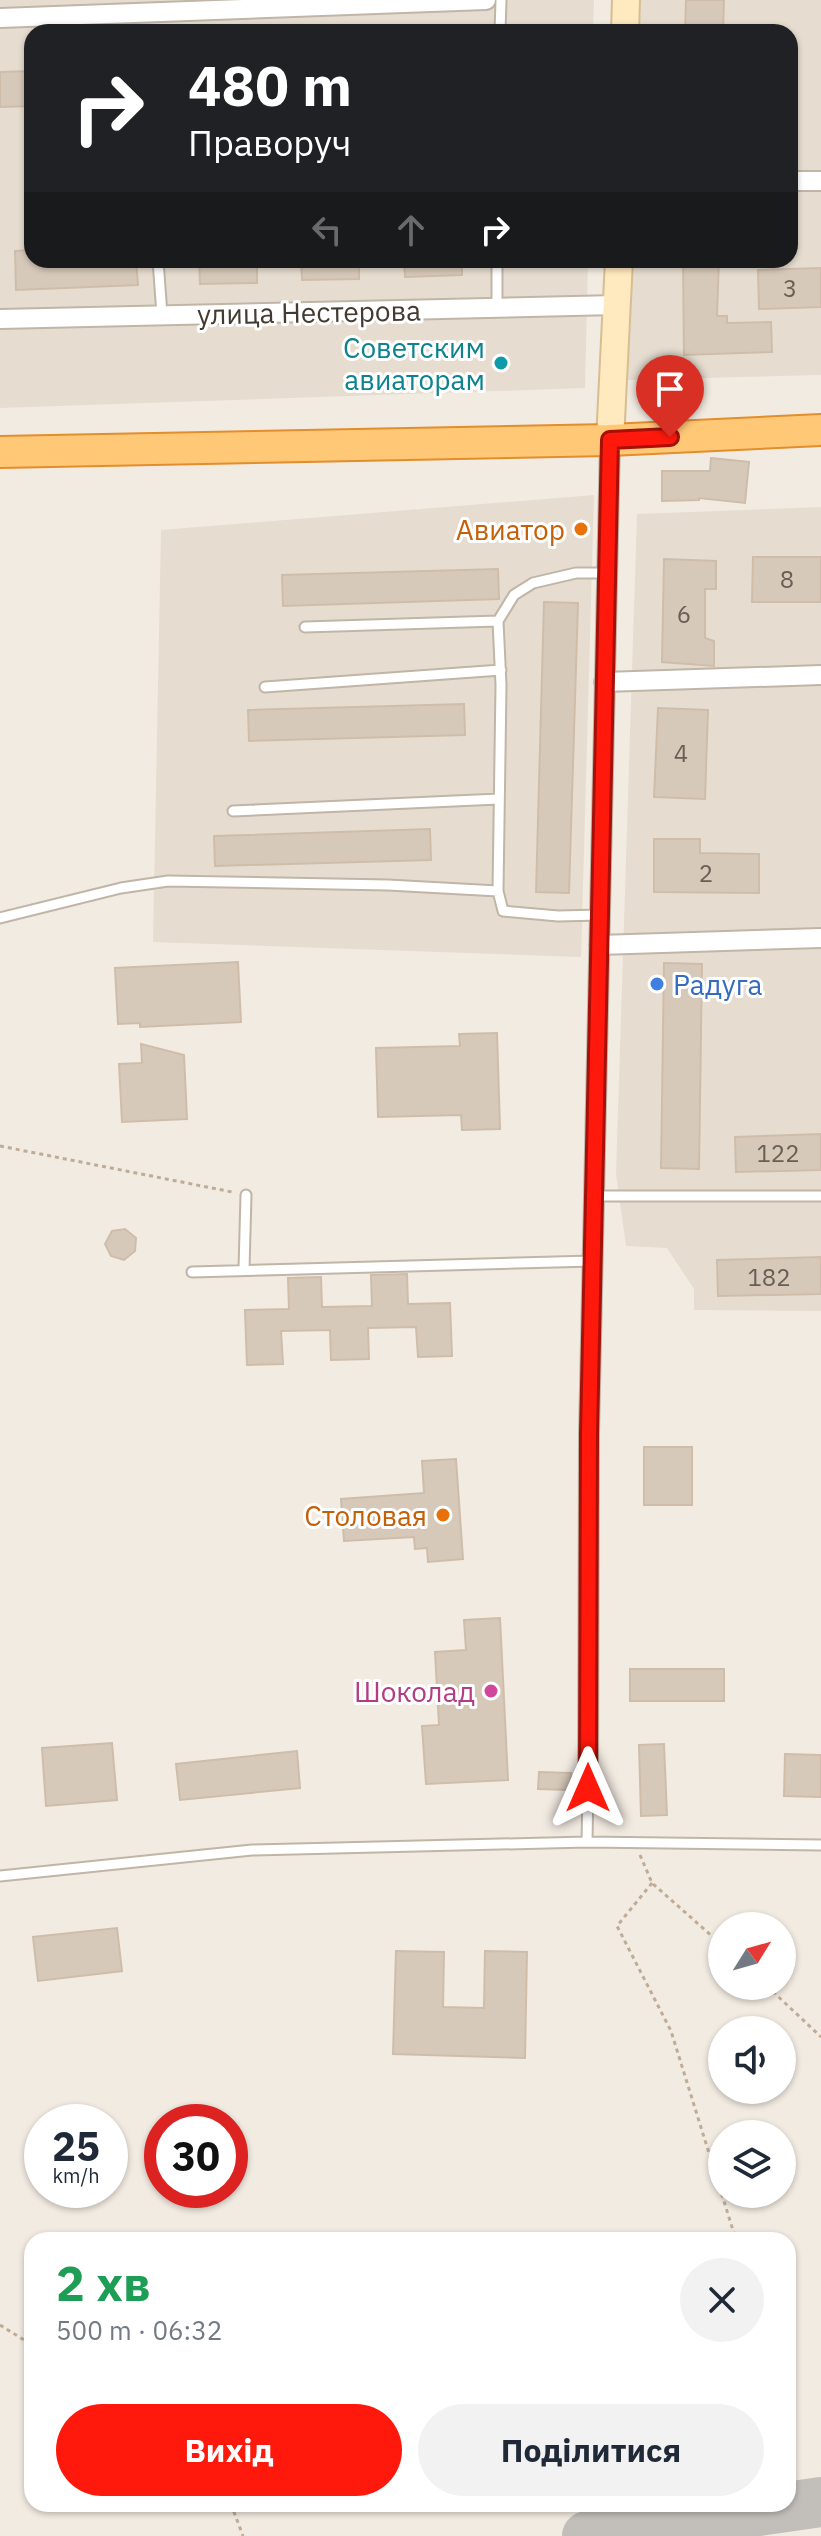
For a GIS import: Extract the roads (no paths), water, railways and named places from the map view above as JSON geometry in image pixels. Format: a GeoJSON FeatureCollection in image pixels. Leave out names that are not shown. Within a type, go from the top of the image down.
{"type":"FeatureCollection","features":[{"type":"Feature","properties":{"kind":"highway"},"geometry":{"type":"LineString","coordinates":[[0,452],[610,440],[821,430]]}},
{"type":"Feature","properties":{"kind":"main road"},"geometry":{"type":"LineString","coordinates":[[625,24],[626,0]]}},
{"type":"Feature","properties":{"kind":"main road"},"geometry":{"type":"LineString","coordinates":[[610,440],[619,268]]}},
{"type":"Feature","properties":{"kind":"street"},"geometry":{"type":"LineString","coordinates":[[0,18],[486,0]]}},
{"type":"Feature","properties":{"kind":"street"},"geometry":{"type":"LineString","coordinates":[[798,181],[821,181]]}},
{"type":"Feature","properties":{"kind":"street","name":"улица Нестерова"},"geometry":{"type":"LineString","coordinates":[[0,319],[617,305]]}},
{"type":"Feature","properties":{"kind":"street"},"geometry":{"type":"LineString","coordinates":[[588,1788],[589,1434],[610,440]]}},
{"type":"Feature","properties":{"kind":"street"},"geometry":{"type":"LineString","coordinates":[[604,682],[821,675]]}},
{"type":"Feature","properties":{"kind":"street"},"geometry":{"type":"LineString","coordinates":[[599,945],[821,938]]}},
{"type":"Feature","properties":{"kind":"lane"},"geometry":{"type":"LineString","coordinates":[[500,24],[501,0]]}},
{"type":"Feature","properties":{"kind":"lane"},"geometry":{"type":"LineString","coordinates":[[159,268],[162,315]]}},
{"type":"Feature","properties":{"kind":"lane"},"geometry":{"type":"LineString","coordinates":[[497,268],[497,308]]}},
{"type":"Feature","properties":{"kind":"lane"},"geometry":{"type":"LineString","coordinates":[[600,915],[558,916],[503,911],[498,891],[501,670],[498,621],[514,595],[533,583],[576,573],[606,573]]}},
{"type":"Feature","properties":{"kind":"lane"},"geometry":{"type":"LineString","coordinates":[[305,627],[498,621]]}},
{"type":"Feature","properties":{"kind":"lane"},"geometry":{"type":"LineString","coordinates":[[265,687],[501,670]]}},
{"type":"Feature","properties":{"kind":"lane"},"geometry":{"type":"LineString","coordinates":[[233,811],[499,799]]}},
{"type":"Feature","properties":{"kind":"lane"},"geometry":{"type":"LineString","coordinates":[[0,918],[121,888],[168,881],[388,885],[498,891]]}},
{"type":"Feature","properties":{"kind":"lane"},"geometry":{"type":"LineString","coordinates":[[244,1269],[246,1195]]}},
{"type":"Feature","properties":{"kind":"lane"},"geometry":{"type":"LineString","coordinates":[[594,1196],[821,1196]]}},
{"type":"Feature","properties":{"kind":"lane"},"geometry":{"type":"LineString","coordinates":[[192,1272],[593,1261]]}},
{"type":"Feature","properties":{"kind":"lane"},"geometry":{"type":"LineString","coordinates":[[587,1842],[588,1788]]}},
{"type":"Feature","properties":{"kind":"lane"},"geometry":{"type":"LineString","coordinates":[[0,1876],[252,1850],[587,1842],[821,1845]]}},
{"type":"Feature","properties":{"kind":"place","name":"Советским авиаторам"},"geometry":{"type":"Point","coordinates":[501,363]}},
{"type":"Feature","properties":{"kind":"place","name":"Авиатор"},"geometry":{"type":"Point","coordinates":[581,529]}},
{"type":"Feature","properties":{"kind":"place","name":"Радуга"},"geometry":{"type":"Point","coordinates":[657,984]}},
{"type":"Feature","properties":{"kind":"place","name":"Столовая"},"geometry":{"type":"Point","coordinates":[443,1515]}},
{"type":"Feature","properties":{"kind":"place","name":"Шоколад"},"geometry":{"type":"Point","coordinates":[491,1691]}}]}
